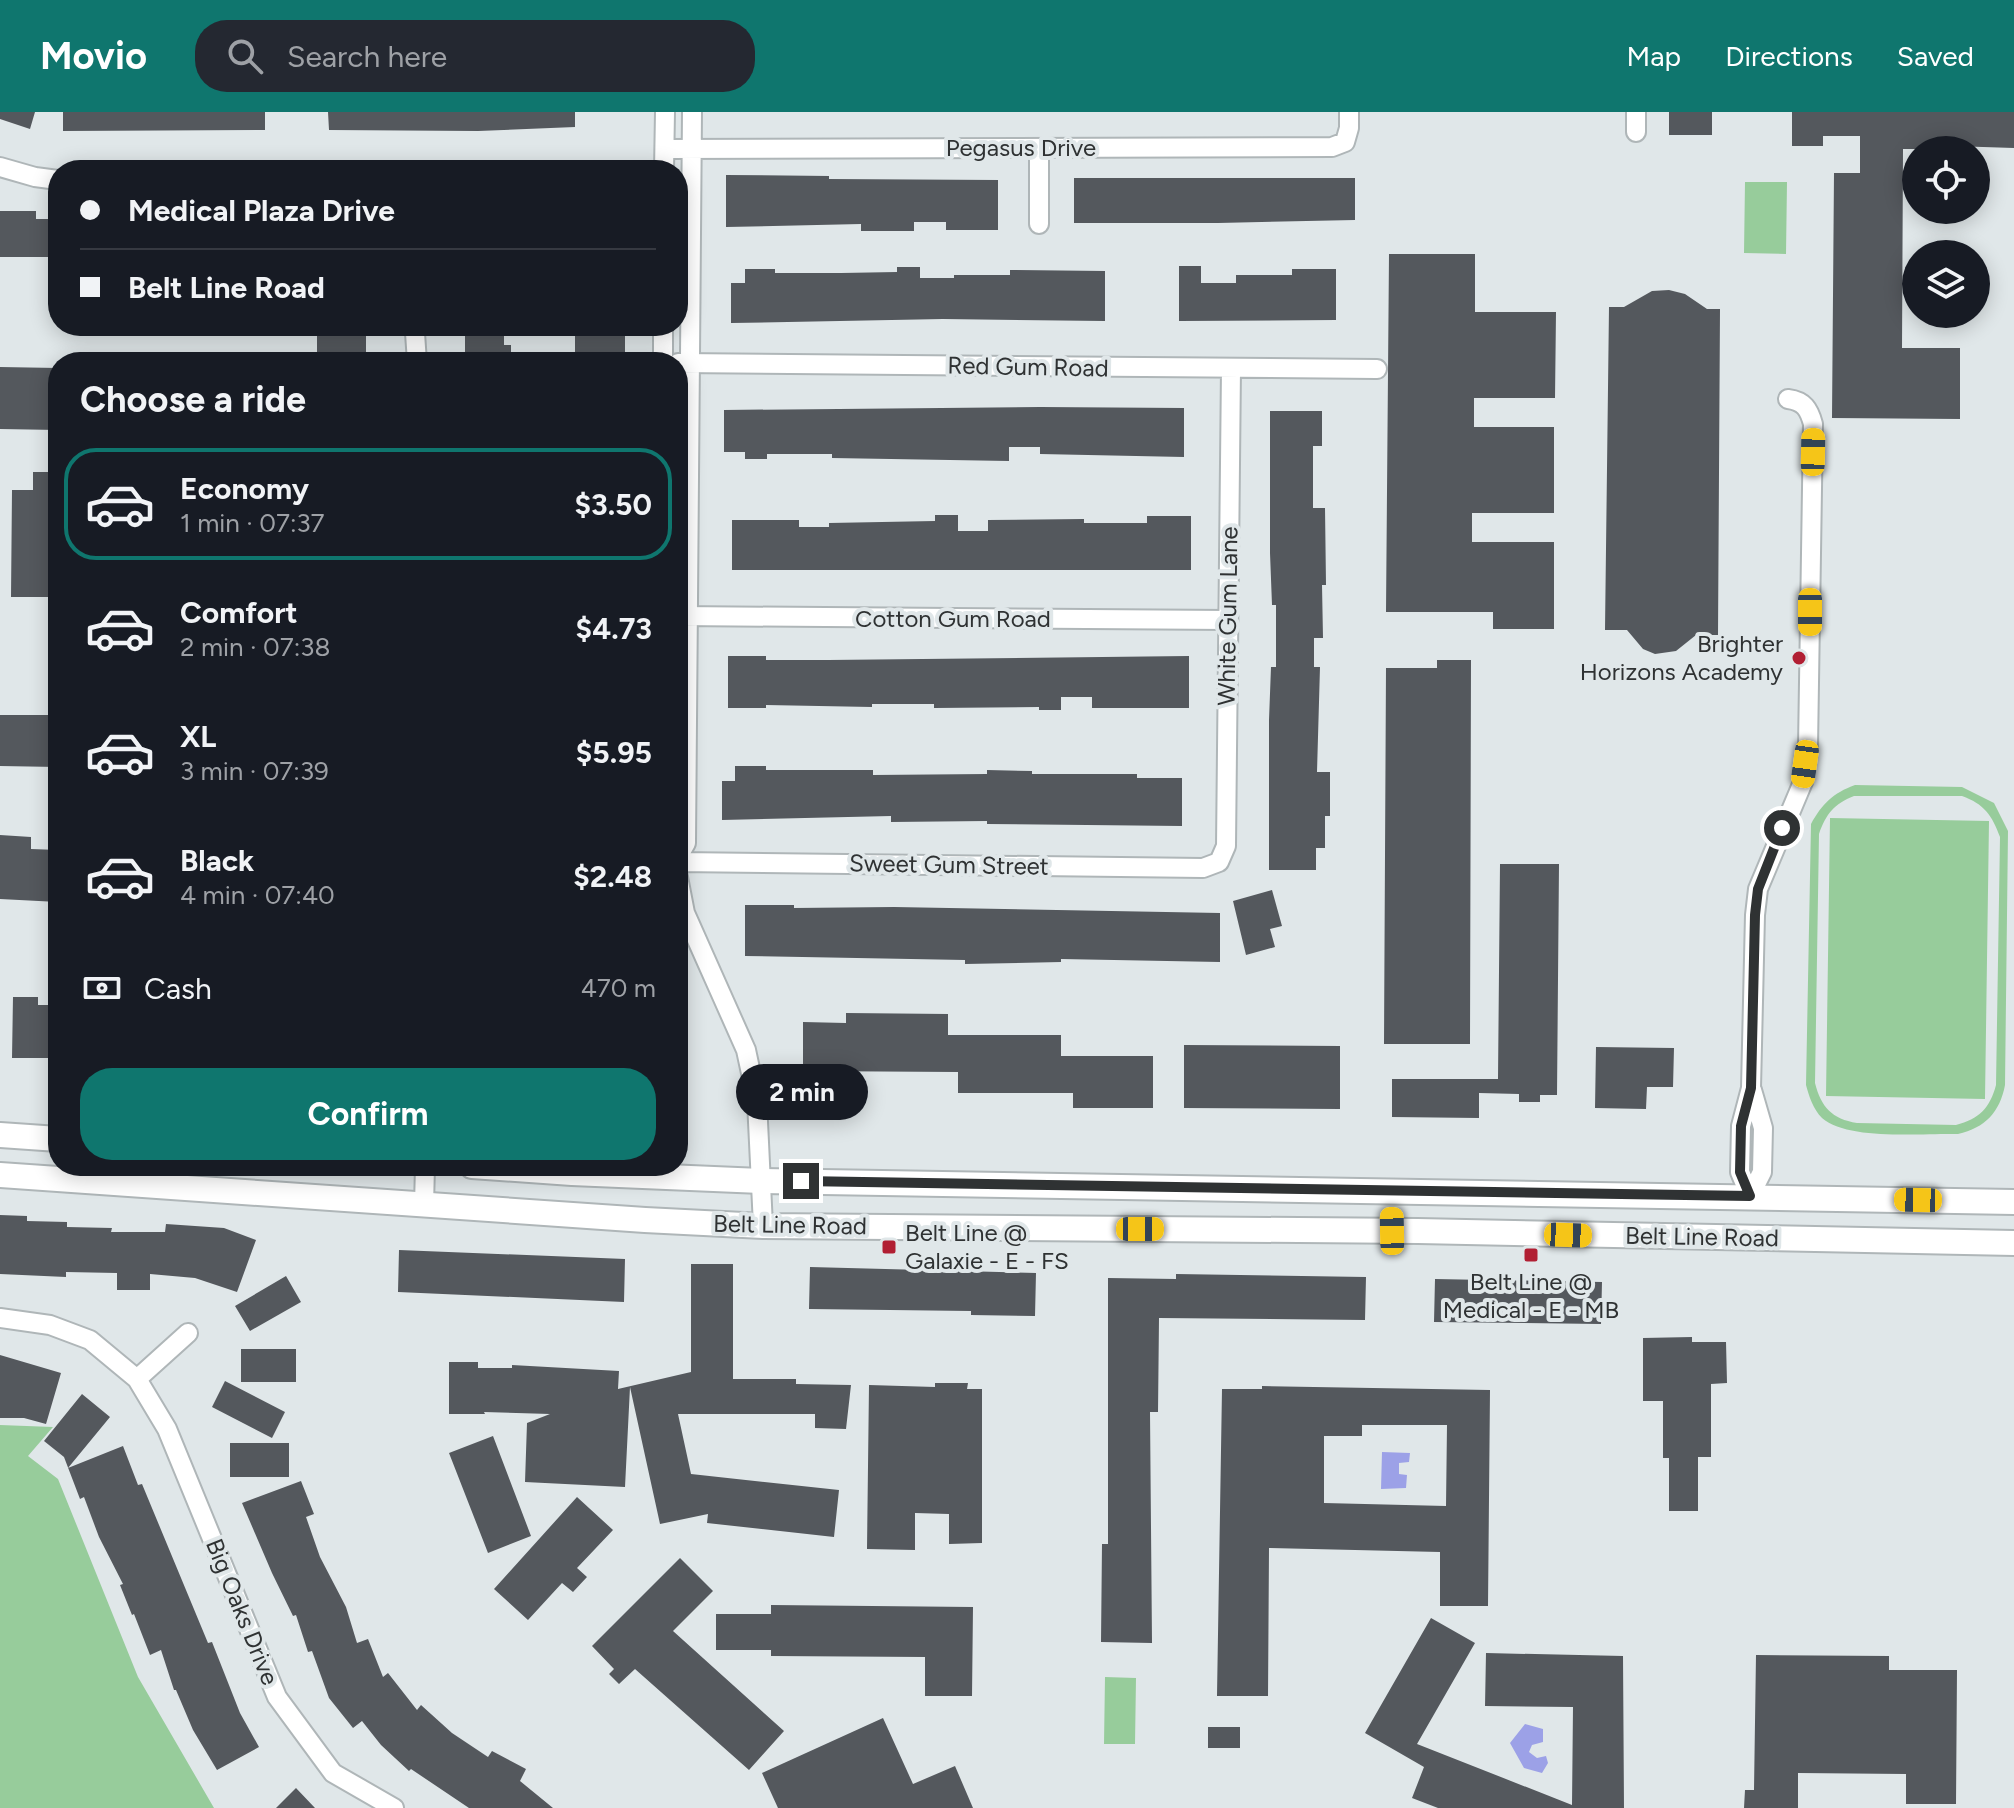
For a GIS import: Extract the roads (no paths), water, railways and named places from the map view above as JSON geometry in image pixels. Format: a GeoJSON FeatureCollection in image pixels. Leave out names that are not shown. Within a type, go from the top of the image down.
{"type":"FeatureCollection","features":[{"type":"Feature","properties":{"kind":"main road"},"geometry":{"type":"LineString","coordinates":[[0,1135],[48,1138]]}},
{"type":"Feature","properties":{"kind":"main road","name":"Belt Line Road"},"geometry":{"type":"LineString","coordinates":[[0,1175],[763,1226],[1392,1231],[2014,1243]]}},
{"type":"Feature","properties":{"kind":"main road","name":"Belt Line Road"},"geometry":{"type":"LineString","coordinates":[[637,1176],[761,1181],[2014,1202]]}},
{"type":"Feature","properties":{"kind":"main road"},"geometry":{"type":"LineString","coordinates":[[1391,1190],[1392,1231]]}},
{"type":"Feature","properties":{"kind":"main road"},"geometry":{"type":"LineString","coordinates":[[1729,1237],[1750,1196]]}},
{"type":"Feature","properties":{"kind":"street"},"geometry":{"type":"LineString","coordinates":[[664,160],[665,112]]}},
{"type":"Feature","properties":{"kind":"street"},"geometry":{"type":"LineString","coordinates":[[688,160],[692,112]]}},
{"type":"Feature","properties":{"kind":"street","name":"Pegasus Drive"},"geometry":{"type":"LineString","coordinates":[[665,149],[1332,147],[1345,142],[1349,112]]}},
{"type":"Feature","properties":{"kind":"street"},"geometry":{"type":"LineString","coordinates":[[1636,112],[1636,132]]}},
{"type":"Feature","properties":{"kind":"street"},"geometry":{"type":"LineString","coordinates":[[1039,148],[1039,224]]}},
{"type":"Feature","properties":{"kind":"street"},"geometry":{"type":"LineString","coordinates":[[0,167],[48,179]]}},
{"type":"Feature","properties":{"kind":"street","name":"Red Gum Road"},"geometry":{"type":"LineString","coordinates":[[688,364],[1377,369]]}},
{"type":"Feature","properties":{"kind":"street","name":"White Gum Lane"},"geometry":{"type":"LineString","coordinates":[[1219,862],[1226,846],[1231,368]]}},
{"type":"Feature","properties":{"kind":"street"},"geometry":{"type":"LineString","coordinates":[[1750,1196],[1762,1172],[1763,1128],[1751,1088],[1758,889],[1803,782],[1808,747],[1813,424],[1809,410],[1800,401],[1788,399]]}},
{"type":"Feature","properties":{"kind":"street","name":"Cotton Gum Road"},"geometry":{"type":"LineString","coordinates":[[688,616],[1228,620]]}},
{"type":"Feature","properties":{"kind":"street","name":"Sweet Gum Street"},"geometry":{"type":"LineString","coordinates":[[688,860],[1203,868],[1219,862]]}},
{"type":"Feature","properties":{"kind":"street"},"geometry":{"type":"LineString","coordinates":[[688,920],[746,1050],[757,1101],[763,1226]]}},
{"type":"Feature","properties":{"kind":"street"},"geometry":{"type":"LineString","coordinates":[[424,1205],[425,1176]]}},
{"type":"Feature","properties":{"kind":"street","name":"Big Oaks Drive"},"geometry":{"type":"LineString","coordinates":[[0,1318],[50,1325],[90,1340],[137,1379],[167,1429],[277,1697],[333,1773],[394,1808]]}},
{"type":"Feature","properties":{"kind":"street"},"geometry":{"type":"LineString","coordinates":[[137,1379],[188,1333]]}},
{"type":"Feature","properties":{"kind":"water"},"geometry":{"type":"Polygon","coordinates":[[[1382,1452],[1410,1453],[1409,1462],[1399,1463],[1399,1474],[1407,1475],[1406,1488],[1381,1489],[1382,1452]]]}},
{"type":"Feature","properties":{"kind":"water"},"geometry":{"type":"Polygon","coordinates":[[[1525,1724],[1543,1729],[1543,1742],[1532,1745],[1529,1752],[1537,1758],[1546,1756],[1548,1763],[1542,1773],[1524,1768],[1510,1743],[1525,1724]]]}},
{"type":"Feature","properties":{"kind":"place","name":"Brighter Horizons Academy"},"geometry":{"type":"Point","coordinates":[1799,658]}},
{"type":"Feature","properties":{"kind":"place","name":"Belt Line @ Galaxie - E - FS"},"geometry":{"type":"Point","coordinates":[889,1247]}},
{"type":"Feature","properties":{"kind":"place","name":"Belt Line @ Medical - E - MB"},"geometry":{"type":"Point","coordinates":[1531,1255]}}]}
